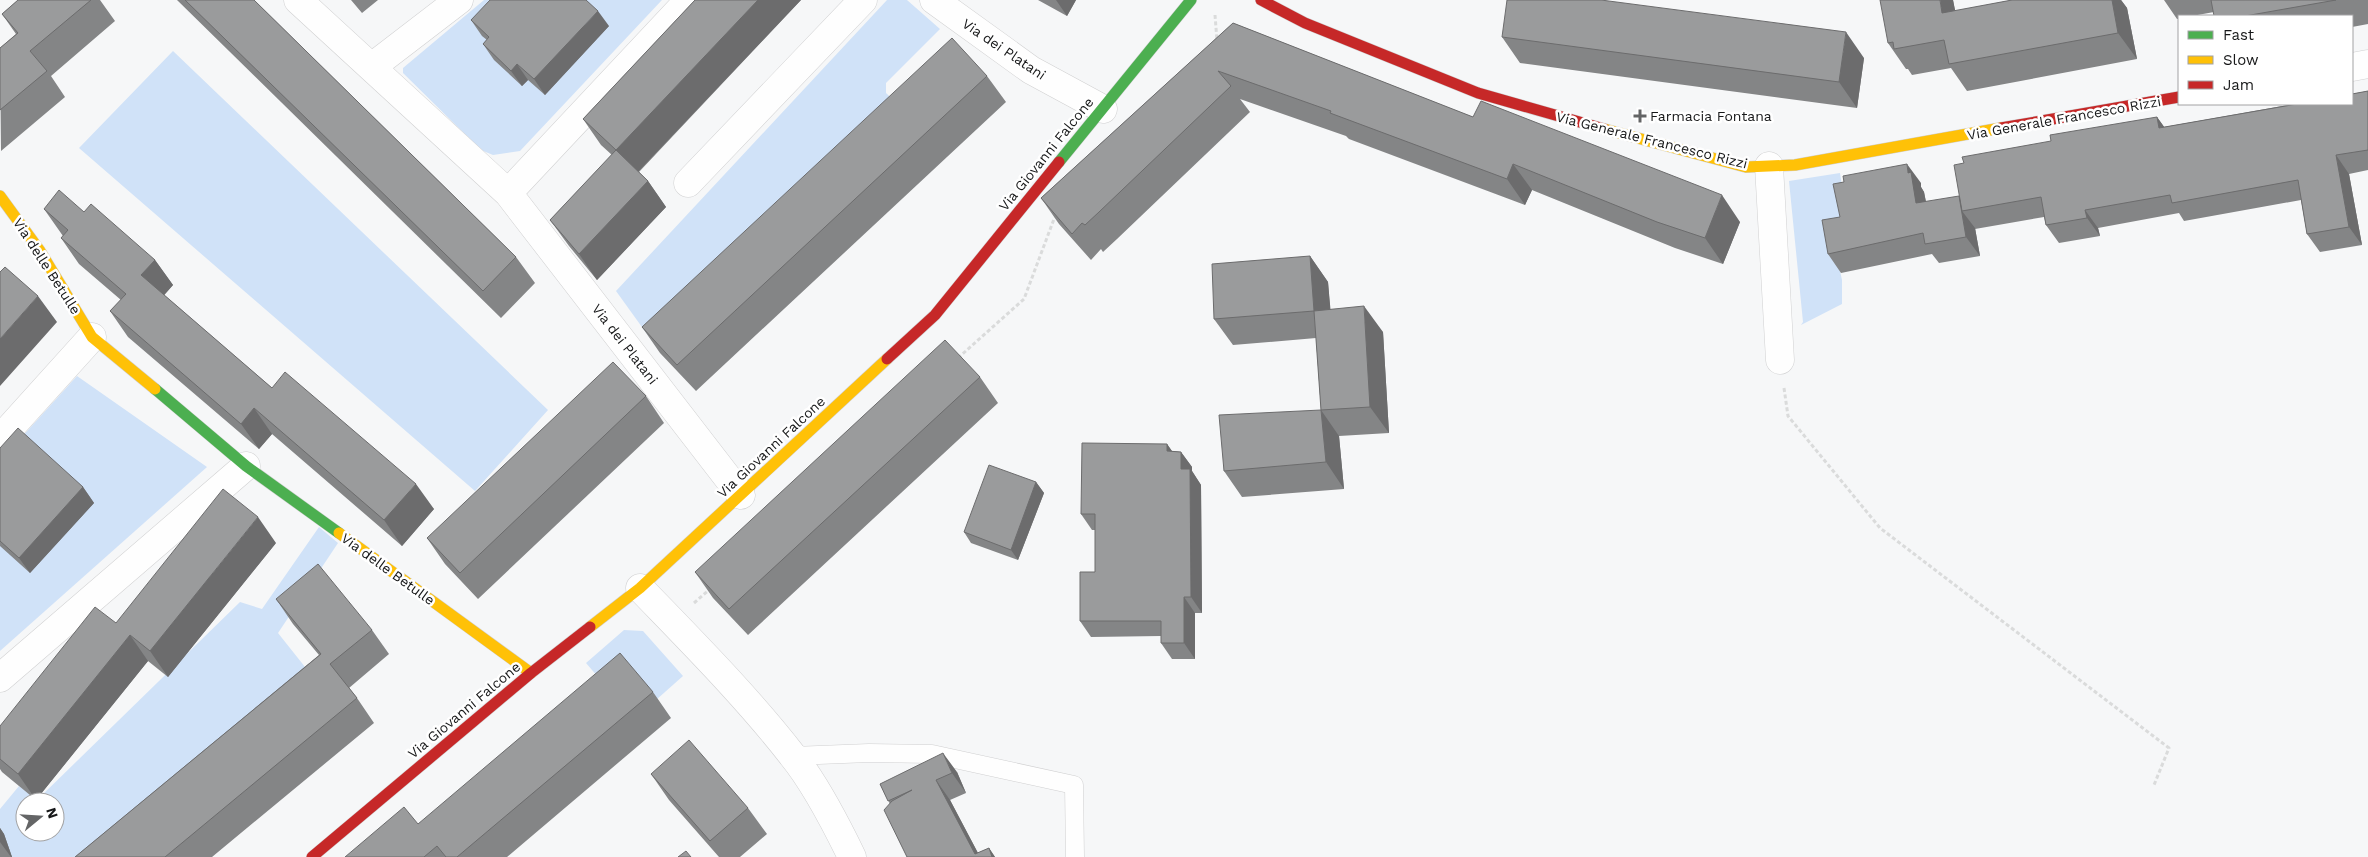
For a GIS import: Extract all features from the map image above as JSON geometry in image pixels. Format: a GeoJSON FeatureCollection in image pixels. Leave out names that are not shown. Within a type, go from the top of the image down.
{"type":"FeatureCollection","features":[{"type":"Feature","properties":{"kind":"street","name":"Via dei Platani"},"geometry":{"type":"LineString","coordinates":[[298,0],[508,193],[741,495]]}},
{"type":"Feature","properties":{"kind":"street"},"geometry":{"type":"LineString","coordinates":[[372,66],[459,0]]}},
{"type":"Feature","properties":{"kind":"street"},"geometry":{"type":"LineString","coordinates":[[508,193],[689,0]]}},
{"type":"Feature","properties":{"kind":"street"},"geometry":{"type":"LineString","coordinates":[[688,183],[863,0]]}},
{"type":"Feature","properties":{"kind":"street","name":"Via dei Platani"},"geometry":{"type":"LineString","coordinates":[[934,0],[1031,70],[1102,109]]}},
{"type":"Feature","properties":{"kind":"street","name":"Via Giovanni Falcone"},"geometry":{"type":"LineString","coordinates":[[312,857],[531,673],[640,588],[935,315],[1191,0]]}},
{"type":"Feature","properties":{"kind":"street","name":"Via Generale Francesco Rizzi"},"geometry":{"type":"LineString","coordinates":[[1261,0],[1305,23],[1478,93],[1671,148],[1746,166],[1795,165],[2178,98]]}},
{"type":"Feature","properties":{"kind":"street"},"geometry":{"type":"LineString","coordinates":[[2353,67],[2368,64]]}},
{"type":"Feature","properties":{"kind":"street"},"geometry":{"type":"LineString","coordinates":[[1769,166],[1780,360]]}},
{"type":"Feature","properties":{"kind":"street","name":"Via delle Betulle"},"geometry":{"type":"LineString","coordinates":[[0,196],[40,251],[92,337],[246,466],[531,673]]}},
{"type":"Feature","properties":{"kind":"street"},"geometry":{"type":"LineString","coordinates":[[0,439],[92,337]]}},
{"type":"Feature","properties":{"kind":"street"},"geometry":{"type":"LineString","coordinates":[[0,678],[246,466]]}},
{"type":"Feature","properties":{"kind":"street"},"geometry":{"type":"LineString","coordinates":[[640,588],[705,655],[793,756],[839,829],[852,857]]}},
{"type":"Feature","properties":{"kind":"lane"},"geometry":{"type":"LineString","coordinates":[[793,756],[869,753],[932,754],[1074,785],[1075,857]]}},
{"type":"Feature","properties":{"kind":"path"},"geometry":{"type":"LineString","coordinates":[[1215,9],[1217,45]]}},
{"type":"Feature","properties":{"kind":"path"},"geometry":{"type":"LineString","coordinates":[[952,364],[1024,298],[1054,218],[1061,212]]}},
{"type":"Feature","properties":{"kind":"path"},"geometry":{"type":"LineString","coordinates":[[1780,360],[1788,416],[1880,528],[2169,748],[2154,785]]}},
{"type":"Feature","properties":{"kind":"path"},"geometry":{"type":"LineString","coordinates":[[690,608],[712,587]]}},
{"type":"Feature","properties":{"kind":"shaded area"},"geometry":{"type":"Polygon","coordinates":[[[484,0],[662,0],[520,151],[493,155],[481,150],[403,73],[403,68],[484,0]]]}},
{"type":"Feature","properties":{"kind":"shaded area"},"geometry":{"type":"Polygon","coordinates":[[[887,0],[907,0],[940,29],[886,83],[886,93],[903,109],[652,341],[616,291],[887,0]]]}},
{"type":"Feature","properties":{"kind":"shaded area"},"geometry":{"type":"Polygon","coordinates":[[[173,51],[548,410],[475,491],[79,148],[173,51]]]}},
{"type":"Feature","properties":{"kind":"shaded area"},"geometry":{"type":"Polygon","coordinates":[[[1840,173],[1848,228],[1832,233],[1842,280],[1842,304],[1801,325],[1803,322],[1789,181],[1840,173]]]}},
{"type":"Feature","properties":{"kind":"shaded area"},"geometry":{"type":"Polygon","coordinates":[[[77,376],[207,467],[0,651],[0,461],[77,376]]]}},
{"type":"Feature","properties":{"kind":"shaded area"},"geometry":{"type":"Polygon","coordinates":[[[319,527],[338,543],[278,633],[313,677],[87,857],[0,857],[0,809],[19,786],[27,792],[15,792],[15,842],[65,842],[65,792],[45,792],[240,602],[262,609],[319,527]]]}},
{"type":"Feature","properties":{"kind":"shaded area"},"geometry":{"type":"Polygon","coordinates":[[[624,630],[643,631],[683,676],[656,700],[616,698],[586,663],[624,630]]]}},
{"type":"Feature","properties":{"kind":"building"},"geometry":{"type":"Polygon","coordinates":[[[18,0],[91,0],[30,51],[47,71],[0,110],[0,48],[18,33],[2,14],[18,0]]]}},
{"type":"Feature","properties":{"kind":"building"},"geometry":{"type":"Polygon","coordinates":[[[185,0],[254,0],[516,257],[483,291],[185,0]]]}},
{"type":"Feature","properties":{"kind":"building"},"geometry":{"type":"Polygon","coordinates":[[[490,0],[586,0],[598,11],[534,79],[517,64],[511,71],[483,44],[489,37],[471,20],[490,0]]]}},
{"type":"Feature","properties":{"kind":"building"},"geometry":{"type":"Polygon","coordinates":[[[695,0],[758,0],[616,150],[583,119],[695,0]]]}},
{"type":"Feature","properties":{"kind":"building"},"geometry":{"type":"Polygon","coordinates":[[[1507,0],[1601,0],[1846,32],[1839,82],[1502,37],[1507,0]]]}},
{"type":"Feature","properties":{"kind":"building"},"geometry":{"type":"Polygon","coordinates":[[[1880,0],[1940,0],[1942,13],[2012,0],[2112,0],[2118,33],[1949,64],[1944,40],[1894,49],[1893,42],[1888,43],[1880,0]]]}},
{"type":"Feature","properties":{"kind":"building"},"geometry":{"type":"Polygon","coordinates":[[[2211,0],[2336,0],[2251,15],[2214,15],[2211,0]]]}},
{"type":"Feature","properties":{"kind":"building"},"geometry":{"type":"Polygon","coordinates":[[[1233,23],[1473,117],[1481,101],[1722,195],[1705,238],[1657,222],[1513,164],[1507,179],[1330,113],[1331,111],[1218,71],[1231,86],[1099,212],[1085,225],[1082,223],[1072,234],[1041,198],[1233,23]]]}},
{"type":"Feature","properties":{"kind":"building"},"geometry":{"type":"Polygon","coordinates":[[[952,38],[987,76],[677,365],[642,327],[952,38]]]}},
{"type":"Feature","properties":{"kind":"building"},"geometry":{"type":"Polygon","coordinates":[[[2368,91],[2368,150],[2336,155],[2349,227],[2307,234],[2298,180],[2172,203],[2170,195],[2085,210],[2087,218],[2046,225],[2041,197],[1962,211],[1954,165],[1964,163],[1962,157],[2051,141],[2050,135],[2157,117],[2159,128],[2291,105],[2353,105],[2353,94],[2368,91]]]}},
{"type":"Feature","properties":{"kind":"building"},"geometry":{"type":"Polygon","coordinates":[[[616,150],[648,181],[579,254],[550,220],[616,150]]]}},
{"type":"Feature","properties":{"kind":"building"},"geometry":{"type":"Polygon","coordinates":[[[1907,164],[1908,173],[1911,172],[1916,203],[1959,196],[1966,237],[1925,244],[1923,233],[1828,254],[1822,220],[1840,217],[1833,184],[1844,182],[1843,176],[1907,164]]]}},
{"type":"Feature","properties":{"kind":"building"},"geometry":{"type":"Polygon","coordinates":[[[59,190],[84,212],[91,204],[155,260],[141,275],[272,388],[285,372],[416,484],[384,520],[254,408],[241,424],[110,311],[126,294],[61,238],[68,230],[44,209],[59,190]]]}},
{"type":"Feature","properties":{"kind":"building"},"geometry":{"type":"Polygon","coordinates":[[[1310,256],[1314,311],[1214,319],[1212,264],[1310,256]]]}},
{"type":"Feature","properties":{"kind":"building"},"geometry":{"type":"Polygon","coordinates":[[[5,267],[38,296],[0,339],[0,272],[5,267]]]}},
{"type":"Feature","properties":{"kind":"building"},"geometry":{"type":"Polygon","coordinates":[[[1364,306],[1370,407],[1321,410],[1314,311],[1364,306]]]}},
{"type":"Feature","properties":{"kind":"building"},"geometry":{"type":"Polygon","coordinates":[[[945,340],[980,377],[729,609],[695,572],[945,340]]]}},
{"type":"Feature","properties":{"kind":"building"},"geometry":{"type":"Polygon","coordinates":[[[613,362],[646,396],[460,573],[427,538],[613,362]]]}},
{"type":"Feature","properties":{"kind":"building"},"geometry":{"type":"Polygon","coordinates":[[[1321,410],[1326,462],[1224,471],[1219,415],[1321,410]]]}},
{"type":"Feature","properties":{"kind":"building"},"geometry":{"type":"Polygon","coordinates":[[[18,428],[83,487],[19,558],[0,541],[0,448],[18,428]]]}},
{"type":"Feature","properties":{"kind":"building"},"geometry":{"type":"Polygon","coordinates":[[[1082,443],[1167,444],[1167,451],[1181,452],[1181,469],[1190,469],[1191,597],[1184,597],[1184,643],[1161,643],[1161,621],[1080,621],[1080,572],[1095,572],[1095,514],[1081,514],[1082,443]]]}},
{"type":"Feature","properties":{"kind":"building"},"geometry":{"type":"Polygon","coordinates":[[[989,465],[1036,482],[1011,550],[964,532],[989,465]]]}},
{"type":"Feature","properties":{"kind":"building"},"geometry":{"type":"Polygon","coordinates":[[[223,489],[258,517],[150,651],[130,635],[18,774],[0,759],[0,726],[95,607],[116,623],[223,489]]]}},
{"type":"Feature","properties":{"kind":"building"},"geometry":{"type":"Polygon","coordinates":[[[318,564],[372,630],[330,664],[357,698],[165,857],[75,857],[321,654],[276,599],[318,564]]]}},
{"type":"Feature","properties":{"kind":"building"},"geometry":{"type":"Polygon","coordinates":[[[620,653],[653,692],[457,857],[446,857],[437,846],[424,857],[345,857],[404,807],[418,824],[620,653]]]}},
{"type":"Feature","properties":{"kind":"building"},"geometry":{"type":"Polygon","coordinates":[[[689,740],[748,808],[710,841],[651,774],[689,740]]]}},
{"type":"Feature","properties":{"kind":"building"},"geometry":{"type":"Polygon","coordinates":[[[943,753],[952,773],[936,780],[975,854],[989,848],[992,857],[907,857],[884,810],[892,801],[912,790],[888,801],[880,784],[943,753]]]}},
{"type":"Feature","properties":{"kind":"building"},"geometry":{"type":"Polygon","coordinates":[[[686,851],[691,857],[678,857],[686,851]]]}},
{"type":"Feature","properties":{"kind":"traffic: fast"},"geometry":{"type":"LineString","coordinates":[[1059,162],[1191,0]]}},
{"type":"Feature","properties":{"kind":"traffic: fast"},"geometry":{"type":"LineString","coordinates":[[155,389],[246,466],[339,533]]}},
{"type":"Feature","properties":{"kind":"traffic: slow"},"geometry":{"type":"LineString","coordinates":[[1604,129],[1746,167],[1795,165],[2001,128]]}},
{"type":"Feature","properties":{"kind":"traffic: slow"},"geometry":{"type":"LineString","coordinates":[[0,196],[40,251],[92,337],[155,389]]}},
{"type":"Feature","properties":{"kind":"traffic: slow"},"geometry":{"type":"LineString","coordinates":[[590,627],[640,588],[887,359]]}},
{"type":"Feature","properties":{"kind":"traffic: slow"},"geometry":{"type":"LineString","coordinates":[[339,533],[531,673]]}},
{"type":"Feature","properties":{"kind":"traffic: jam"},"geometry":{"type":"LineString","coordinates":[[1261,0],[1305,23],[1478,93],[1604,129]]}},
{"type":"Feature","properties":{"kind":"traffic: jam"},"geometry":{"type":"LineString","coordinates":[[2001,128],[2178,97]]}},
{"type":"Feature","properties":{"kind":"traffic: jam"},"geometry":{"type":"LineString","coordinates":[[887,359],[935,315],[1059,162]]}},
{"type":"Feature","properties":{"kind":"traffic: jam"},"geometry":{"type":"LineString","coordinates":[[312,857],[531,673],[590,627]]}},
{"type":"Feature","properties":{"kind":"place","name":"Farmacia Fontana"},"geometry":{"type":"Point","coordinates":[1640,116]}}]}
